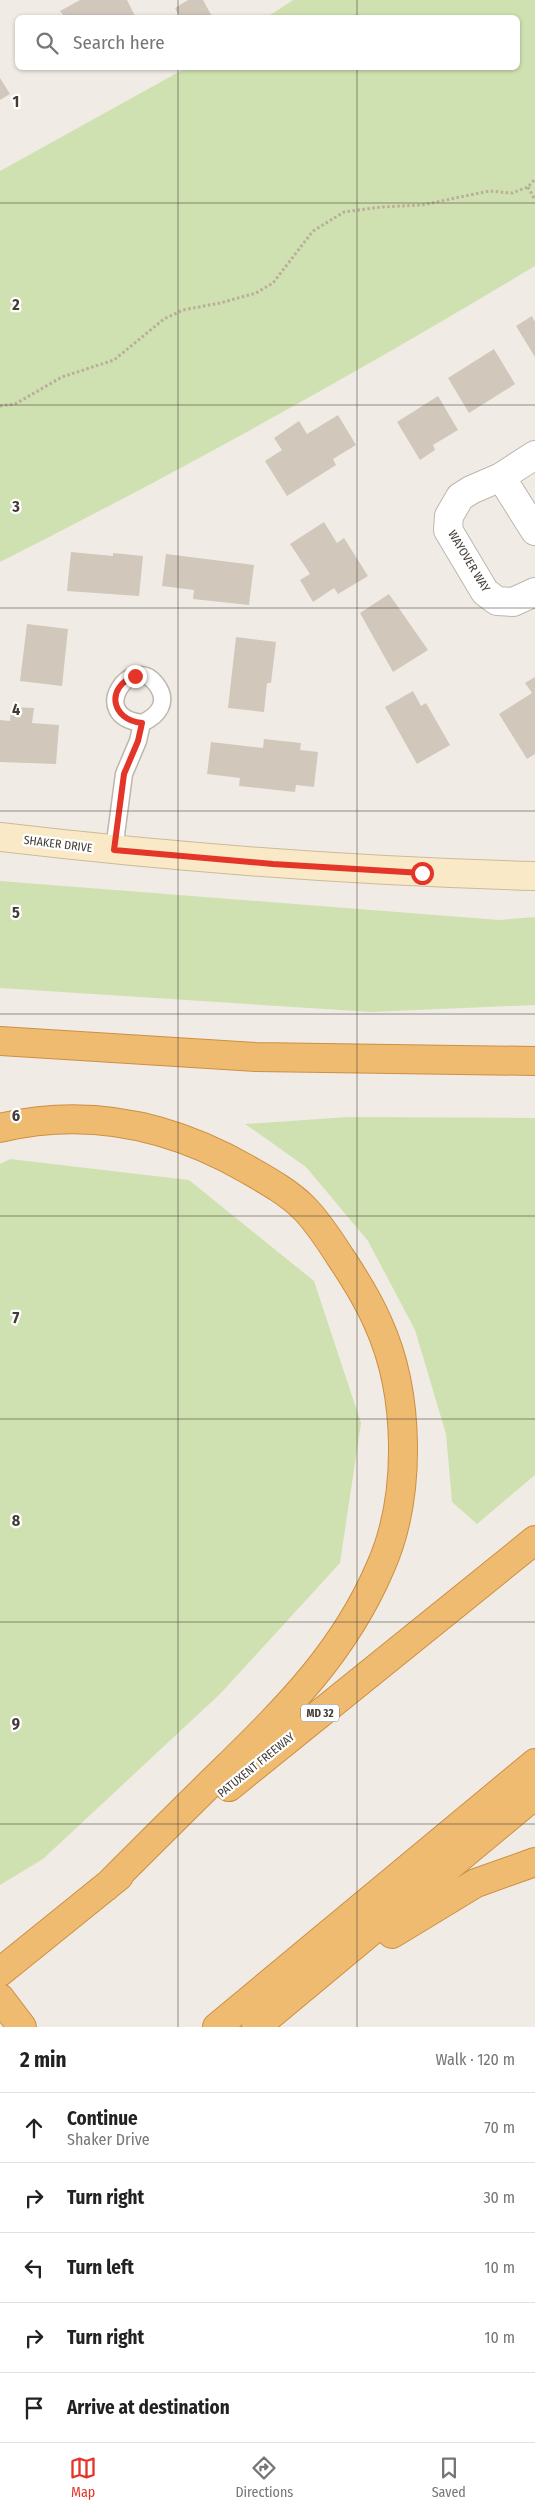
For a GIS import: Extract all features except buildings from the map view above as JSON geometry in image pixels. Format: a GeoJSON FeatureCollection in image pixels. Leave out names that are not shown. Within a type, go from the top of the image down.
{"type":"FeatureCollection","features":[{"type":"Feature","properties":{"kind":"highway"},"geometry":{"type":"LineString","coordinates":[[0,1041],[256,1057],[535,1061]]}},
{"type":"Feature","properties":{"kind":"highway"},"geometry":{"type":"LineString","coordinates":[[0,1128],[19,1123],[74,1119],[121,1121],[172,1134],[219,1153],[266,1180],[304,1208],[331,1243],[356,1281],[379,1325],[392,1366],[401,1410],[403,1454],[398,1512],[382,1566],[359,1613],[328,1660],[283,1712],[106,1887]]}},
{"type":"Feature","properties":{"kind":"highway","name":"PATUXENT FREEWAY"},"geometry":{"type":"LineString","coordinates":[[0,1972],[535,1540]]}},
{"type":"Feature","properties":{"kind":"highway"},"geometry":{"type":"LineString","coordinates":[[217,2027],[535,1764]]}},
{"type":"Feature","properties":{"kind":"highway"},"geometry":{"type":"LineString","coordinates":[[256,2027],[535,1795]]}},
{"type":"Feature","properties":{"kind":"highway"},"geometry":{"type":"LineString","coordinates":[[290,2000],[423,1914],[476,1883],[535,1862]]}},
{"type":"Feature","properties":{"kind":"street","name":"WAYOVER WAY"},"geometry":{"type":"LineString","coordinates":[[535,455],[501,477],[460,497],[449,516],[448,530],[485,592],[497,601],[513,602],[535,592]]}},
{"type":"Feature","properties":{"kind":"street"},"geometry":{"type":"LineString","coordinates":[[501,477],[535,532]]}},
{"type":"Feature","properties":{"kind":"street","name":"SHAKER DRIVE"},"geometry":{"type":"LineString","coordinates":[[0,837],[114,850],[293,865],[422,873],[535,876]]}},
{"type":"Feature","properties":{"kind":"lane"},"geometry":{"type":"LineString","coordinates":[[114,850],[124,774],[138,741],[142,723]]}},
{"type":"Feature","properties":{"kind":"path"},"geometry":{"type":"LineString","coordinates":[[0,406],[15,404],[62,378],[114,360],[142,339],[164,319],[183,310],[220,303],[256,293],[273,283],[314,231],[344,212],[381,206],[422,205],[489,191],[512,193],[528,187],[535,179]]}},
{"type":"Feature","properties":{"kind":"path"},"geometry":{"type":"LineString","coordinates":[[528,187],[535,200]]}},
{"type":"Feature","properties":{"kind":"green space"},"geometry":{"type":"Polygon","coordinates":[[[293,0],[535,0],[535,266],[404,344],[270,419],[136,492],[0,562],[0,171],[182,70],[520,70],[520,15],[270,15],[293,0]]]}},
{"type":"Feature","properties":{"kind":"green space"},"geometry":{"type":"Polygon","coordinates":[[[0,881],[499,920],[535,917],[535,1005],[371,1012],[0,988],[0,881]]]}},
{"type":"Feature","properties":{"kind":"green space"},"geometry":{"type":"Polygon","coordinates":[[[348,1117],[535,1118],[535,1475],[477,1524],[452,1502],[446,1434],[415,1330],[368,1241],[306,1167],[245,1124],[348,1117]]]}},
{"type":"Feature","properties":{"kind":"green space"},"geometry":{"type":"Polygon","coordinates":[[[10,1159],[189,1180],[314,1281],[361,1423],[340,1563],[220,1694],[43,1859],[0,1885],[0,1164],[10,1159]]]}},
{"type":"Feature","properties":{"kind":"route"},"geometry":{"type":"LineString","coordinates":[[135,676],[126,679],[118,689],[116,699],[116,706],[121,716],[130,722],[142,723],[138,741],[124,774],[114,850],[273,864],[422,873]]}}]}
